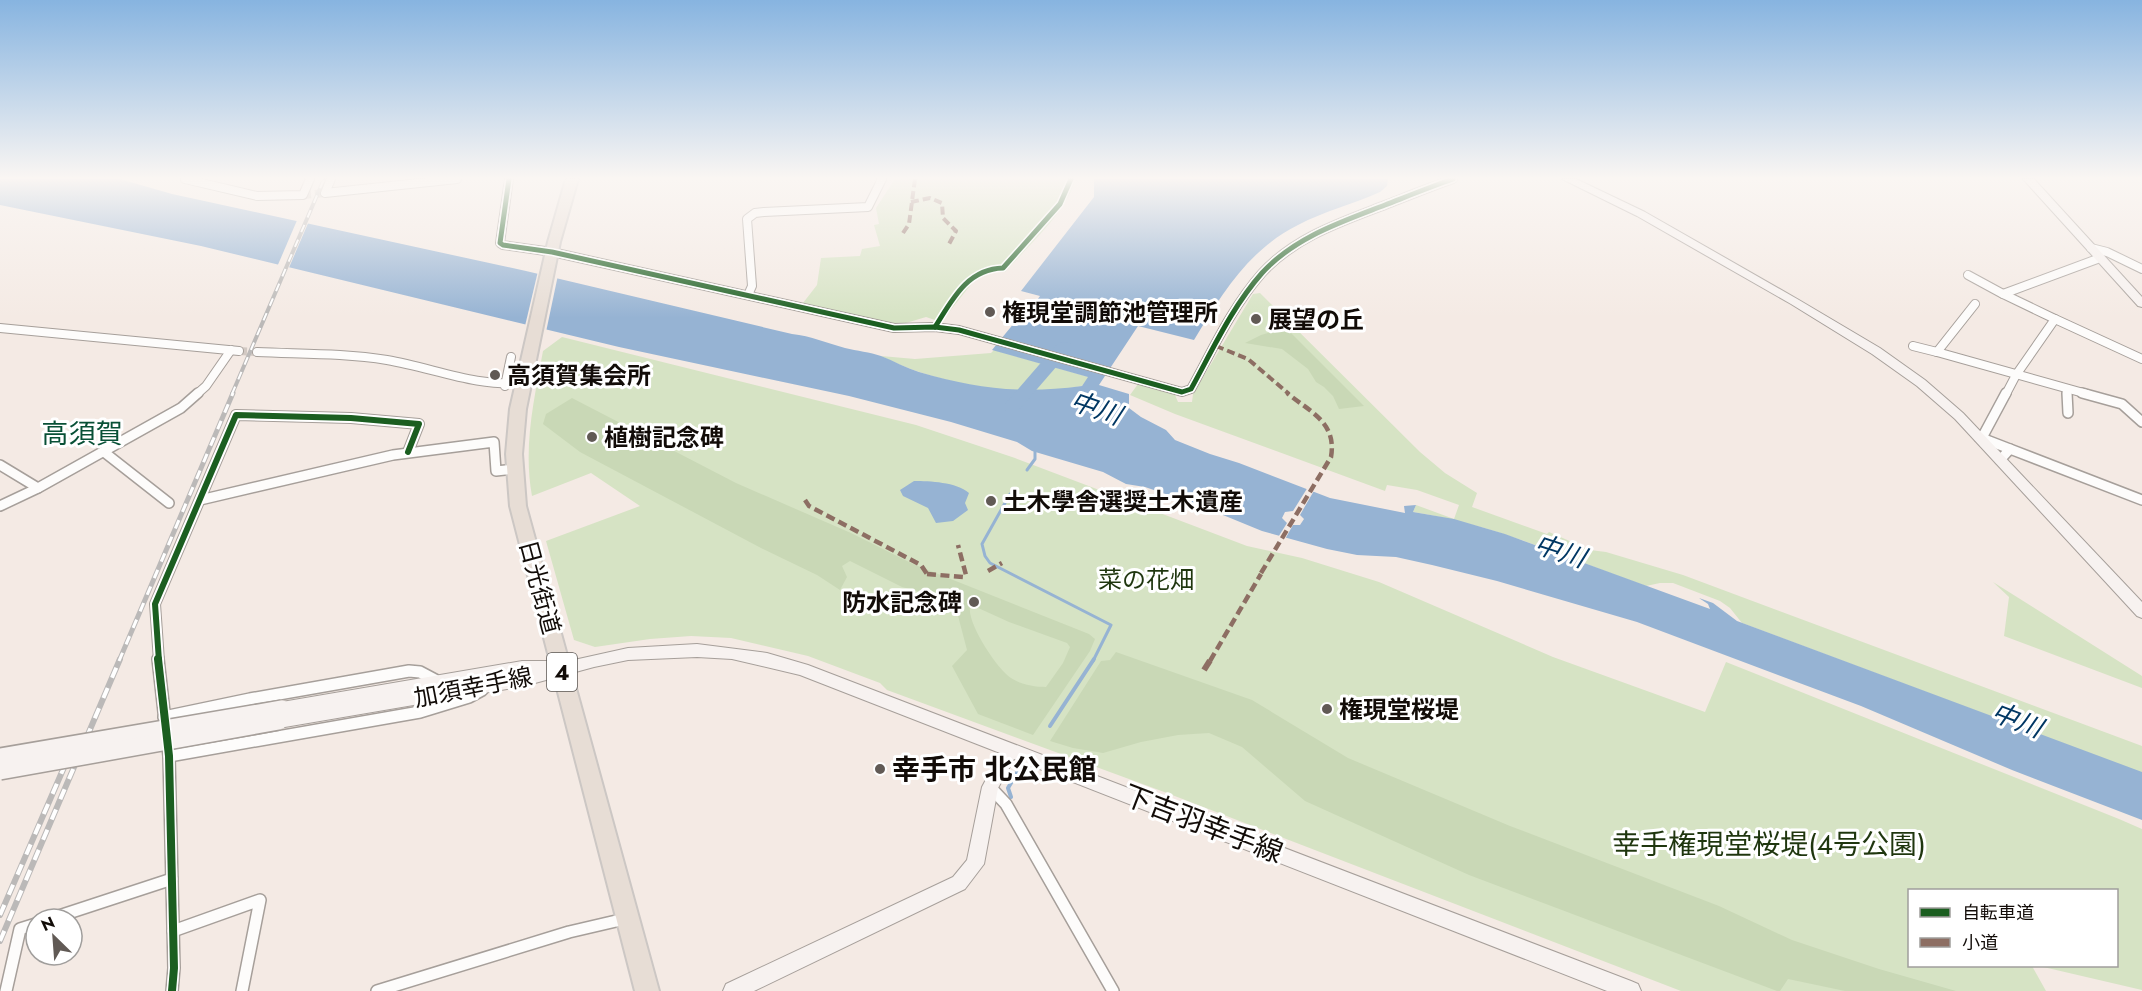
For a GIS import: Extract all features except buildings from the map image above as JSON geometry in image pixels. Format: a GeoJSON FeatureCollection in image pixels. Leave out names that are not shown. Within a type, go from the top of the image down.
{"type":"FeatureCollection","features":[{"type":"Feature","properties":{"kind":"highway","name":"日光街道"},"geometry":{"type":"LineString","coordinates":[[559,225],[531,349],[514,385],[514,469],[518,506],[647,991]]}},
{"type":"Feature","properties":{"kind":"main road"},"geometry":{"type":"LineString","coordinates":[[1660,225],[1858,340],[1898,366],[1940,399],[1980,437],[2142,612]]}},
{"type":"Feature","properties":{"kind":"main road"},"geometry":{"type":"LineString","coordinates":[[2070,225],[2142,304]]}},
{"type":"Feature","properties":{"kind":"main road","name":"下吉羽幸手線"},"geometry":{"type":"LineString","coordinates":[[561,667],[668,650],[735,651],[803,669],[1630,991]]}},
{"type":"Feature","properties":{"kind":"main road","name":"加須幸手線"},"geometry":{"type":"LineString","coordinates":[[0,771],[437,681],[522,667],[561,667]]}},
{"type":"Feature","properties":{"kind":"main road","name":"加須幸手線"},"geometry":{"type":"LineString","coordinates":[[0,757],[488,686],[524,680],[561,667]]}},
{"type":"Feature","properties":{"kind":"main road"},"geometry":{"type":"LineString","coordinates":[[733,991],[959,883],[975,864],[990,787],[1011,749]]}},
{"type":"Feature","properties":{"kind":"street"},"geometry":{"type":"LineString","coordinates":[[502,225],[500,243],[551,256],[894,328],[935,327],[959,330],[1176,392],[1188,391],[1261,274],[1300,241],[1331,225]]}},
{"type":"Feature","properties":{"kind":"street"},"geometry":{"type":"LineString","coordinates":[[747,225],[752,286],[748,296]]}},
{"type":"Feature","properties":{"kind":"street"},"geometry":{"type":"LineString","coordinates":[[2091,248],[2107,252],[2142,268]]}},
{"type":"Feature","properties":{"kind":"street"},"geometry":{"type":"LineString","coordinates":[[2002,294],[2100,258]]}},
{"type":"Feature","properties":{"kind":"street"},"geometry":{"type":"LineString","coordinates":[[1968,274],[2055,320],[2142,359]]}},
{"type":"Feature","properties":{"kind":"street"},"geometry":{"type":"LineString","coordinates":[[1937,352],[1975,304]]}},
{"type":"Feature","properties":{"kind":"street"},"geometry":{"type":"LineString","coordinates":[[2055,320],[2016,375],[1984,434],[1980,437],[2142,500]]}},
{"type":"Feature","properties":{"kind":"street"},"geometry":{"type":"LineString","coordinates":[[0,328],[169,346],[235,350],[206,386],[189,401],[104,452],[0,506]]}},
{"type":"Feature","properties":{"kind":"street"},"geometry":{"type":"LineString","coordinates":[[1913,346],[2122,404],[2142,422]]}},
{"type":"Feature","properties":{"kind":"street"},"geometry":{"type":"LineString","coordinates":[[257,352],[385,360],[475,383],[514,385],[511,357]]}},
{"type":"Feature","properties":{"kind":"street"},"geometry":{"type":"LineString","coordinates":[[2067,389],[2068,413]]}},
{"type":"Feature","properties":{"kind":"street"},"geometry":{"type":"LineString","coordinates":[[172,991],[169,756],[155,628],[155,604],[236,415],[351,418],[419,424],[408,452]]}},
{"type":"Feature","properties":{"kind":"street"},"geometry":{"type":"LineString","coordinates":[[200,500],[408,452],[494,442],[496,471],[514,469]]}},
{"type":"Feature","properties":{"kind":"street"},"geometry":{"type":"LineString","coordinates":[[2000,460],[2010,448]]}},
{"type":"Feature","properties":{"kind":"street"},"geometry":{"type":"LineString","coordinates":[[104,452],[169,503]]}},
{"type":"Feature","properties":{"kind":"street"},"geometry":{"type":"LineString","coordinates":[[0,465],[38,488]]}},
{"type":"Feature","properties":{"kind":"street"},"geometry":{"type":"LineString","coordinates":[[164,717],[250,699],[409,671],[420,672],[437,681]]}},
{"type":"Feature","properties":{"kind":"street"},"geometry":{"type":"LineString","coordinates":[[169,756],[420,712],[469,697],[488,686]]}},
{"type":"Feature","properties":{"kind":"street"},"geometry":{"type":"LineString","coordinates":[[990,787],[1006,804],[1113,991]]}},
{"type":"Feature","properties":{"kind":"street"},"geometry":{"type":"LineString","coordinates":[[84,908],[172,879]]}},
{"type":"Feature","properties":{"kind":"street"},"geometry":{"type":"LineString","coordinates":[[173,931],[260,900],[242,991]]}},
{"type":"Feature","properties":{"kind":"street"},"geometry":{"type":"LineString","coordinates":[[377,991],[568,932],[628,918]]}},
{"type":"Feature","properties":{"kind":"street"},"geometry":{"type":"LineString","coordinates":[[6,991],[20,929],[24,928]]}},
{"type":"Feature","properties":{"kind":"green space"},"geometry":{"type":"Polygon","coordinates":[[[874,225],[1048,225],[1005,272],[991,270],[977,277],[941,322],[926,317],[896,326],[803,303],[817,285],[821,258],[860,256],[862,249],[880,246],[874,225]]]}},
{"type":"Feature","properties":{"kind":"green space"},"geometry":{"type":"Polygon","coordinates":[[[1260,293],[1420,452],[1445,473],[1477,493],[1472,507],[1547,534],[1549,532],[1590,550],[1606,552],[1683,575],[2142,746],[2142,773],[1742,623],[1730,608],[1720,601],[1673,583],[1646,586],[1531,543],[1473,525],[1413,512],[1416,505],[1454,519],[1459,505],[1417,490],[1387,485],[1385,491],[1175,414],[1130,395],[1138,384],[1175,395],[1178,402],[1192,402],[1193,394],[1253,294],[1260,293]]]}},
{"type":"Feature","properties":{"kind":"green space"},"geometry":{"type":"Polygon","coordinates":[[[1278,330],[1290,332],[1364,406],[1339,409],[1333,396],[1316,382],[1308,369],[1282,349],[1245,343],[1278,330]]]}},
{"type":"Feature","properties":{"kind":"green space","name":"幸手権現堂桜堤(4号公園)"},"geometry":{"type":"Polygon","coordinates":[[[562,337],[916,425],[1015,458],[1247,546],[1302,558],[1379,582],[1553,657],[1705,712],[1726,662],[2119,819],[2142,829],[2142,990],[2043,967],[2118,967],[2118,889],[1908,889],[1908,967],[2033,967],[2046,991],[1681,991],[1167,793],[887,690],[880,683],[808,656],[731,638],[691,636],[595,647],[574,640],[546,541],[640,506],[591,473],[532,496],[529,442],[543,351],[562,337]]]}},
{"type":"Feature","properties":{"kind":"green space"},"geometry":{"type":"Polygon","coordinates":[[[994,350],[1089,377],[1082,386],[1061,389],[1021,391],[1000,389],[937,377],[881,356],[915,359],[991,353],[994,350]]]}},
{"type":"Feature","properties":{"kind":"green space"},"geometry":{"type":"Polygon","coordinates":[[[572,398],[736,483],[851,533],[913,564],[1089,634],[1095,639],[1090,651],[1033,735],[978,714],[952,666],[967,650],[957,612],[939,597],[902,587],[850,561],[842,566],[847,577],[840,590],[817,575],[761,548],[580,452],[543,424],[546,414],[572,398]],[[970,607],[973,624],[984,645],[1005,673],[1019,682],[1046,687],[1063,663],[1070,647],[1067,643],[1009,622],[976,607],[970,607]]]}},
{"type":"Feature","properties":{"kind":"green space"},"geometry":{"type":"Polygon","coordinates":[[[1993,582],[2142,676],[2142,688],[2004,636],[2009,597],[1993,582]]]}},
{"type":"Feature","properties":{"kind":"green space"},"geometry":{"type":"Polygon","coordinates":[[[1116,652],[1252,700],[1348,758],[1510,826],[1719,906],[1792,940],[1879,969],[1956,991],[1845,991],[1788,979],[1780,991],[1777,991],[1469,875],[1305,801],[1242,747],[1209,733],[1178,735],[1141,742],[1103,753],[1050,741],[1101,661],[1110,660],[1116,652]]]}},
{"type":"Feature","properties":{"kind":"water","name":"中川"},"geometry":{"type":"Polygon","coordinates":[[[99,225],[316,225],[806,336],[877,355],[919,372],[960,382],[1019,390],[1039,390],[1082,386],[1088,377],[992,350],[1023,312],[1029,311],[1040,296],[1021,291],[1072,225],[1298,225],[1280,235],[1251,260],[1226,290],[1194,340],[1138,326],[1099,385],[1129,394],[1129,408],[1141,417],[1166,430],[1175,440],[1210,454],[1330,498],[1405,513],[1404,506],[1416,505],[1413,512],[1454,519],[1505,534],[1710,609],[1708,604],[1699,598],[1713,603],[1737,621],[2142,772],[2142,820],[2012,770],[1861,706],[1637,622],[1497,581],[1432,565],[1396,557],[1357,555],[1327,549],[1262,531],[1201,506],[1145,487],[1126,484],[1103,472],[1032,451],[1017,442],[951,422],[849,396],[619,347],[201,246],[99,225]]]}},
{"type":"Feature","properties":{"kind":"water"},"geometry":{"type":"Polygon","coordinates":[[[914,481],[943,483],[964,489],[969,493],[965,503],[968,510],[953,521],[936,523],[928,508],[903,496],[900,490],[914,481]]]}},
{"type":"Feature","properties":{"kind":"pier"},"geometry":{"type":"Polygon","coordinates":[[[295,225],[307,225],[288,270],[277,267],[295,225]]]}},
{"type":"Feature","properties":{"kind":"pier"},"geometry":{"type":"Polygon","coordinates":[[[538,271],[558,275],[546,332],[525,326],[538,271]]]}},
{"type":"Feature","properties":{"kind":"pier"},"geometry":{"type":"Polygon","coordinates":[[[1308,487],[1315,489],[1300,515],[1304,519],[1300,525],[1293,525],[1284,541],[1277,539],[1287,523],[1282,518],[1285,512],[1293,511],[1308,487]]]}},
{"type":"Feature","properties":{"kind":"waterway"},"geometry":{"type":"LineString","coordinates":[[1012,407],[1064,347]]}},
{"type":"Feature","properties":{"kind":"waterway"},"geometry":{"type":"LineString","coordinates":[[1027,470],[1035,459],[1035,448]]}},
{"type":"Feature","properties":{"kind":"waterway"},"geometry":{"type":"LineString","coordinates":[[1010,494],[982,544],[985,556],[990,563],[1111,625],[1094,659]]}},
{"type":"Feature","properties":{"kind":"waterway"},"geometry":{"type":"LineString","coordinates":[[1050,726],[1094,659]]}},
{"type":"Feature","properties":{"kind":"waterway"},"geometry":{"type":"LineString","coordinates":[[1011,797],[1008,788],[1018,771]]}},
{"type":"Feature","properties":{"kind":"tunnel"},"geometry":{"type":"LineString","coordinates":[[239,351],[257,352]]}},
{"type":"Feature","properties":{"kind":"railway"},"geometry":{"type":"LineString","coordinates":[[232,394],[304,225]]}},
{"type":"Feature","properties":{"kind":"railway"},"geometry":{"type":"LineString","coordinates":[[119,661],[233,393]]}},
{"type":"Feature","properties":{"kind":"railway"},"geometry":{"type":"LineString","coordinates":[[0,941],[120,659]]}},
{"type":"Feature","properties":{"kind":"railway"},"geometry":{"type":"LineString","coordinates":[[0,915],[65,765]]}},
{"type":"Feature","properties":{"kind":"marked path"},"geometry":{"type":"LineString","coordinates":[[903,233],[908,225]]}},
{"type":"Feature","properties":{"kind":"marked path"},"geometry":{"type":"LineString","coordinates":[[949,244],[956,231],[950,225]]}},
{"type":"Feature","properties":{"kind":"marked path"},"geometry":{"type":"LineString","coordinates":[[1216,346],[1248,359],[1315,414],[1328,428],[1332,437],[1331,457],[1261,573]]}},
{"type":"Feature","properties":{"kind":"marked path"},"geometry":{"type":"LineString","coordinates":[[805,500],[809,506],[921,565],[927,574],[924,575]]}},
{"type":"Feature","properties":{"kind":"marked path"},"geometry":{"type":"LineString","coordinates":[[927,574],[963,577],[966,575],[958,545]]}},
{"type":"Feature","properties":{"kind":"marked path"},"geometry":{"type":"LineString","coordinates":[[988,571],[1002,563]]}},
{"type":"Feature","properties":{"kind":"marked path"},"geometry":{"type":"LineString","coordinates":[[1204,670],[1261,574]]}},
{"type":"Feature","properties":{"kind":"cycle path"},"geometry":{"type":"LineString","coordinates":[[502,225],[500,243],[503,245],[552,252],[894,328],[935,327],[959,330],[1182,392],[1191,389],[1242,299],[1263,272],[1289,249],[1332,225]]}},
{"type":"Feature","properties":{"kind":"cycle path"},"geometry":{"type":"LineString","coordinates":[[935,327],[962,287],[980,272],[991,268],[1003,268],[1041,225]]}},
{"type":"Feature","properties":{"kind":"cycle path"},"geometry":{"type":"LineString","coordinates":[[172,991],[174,968],[169,756],[155,628],[155,604],[236,415],[351,418],[419,424],[408,452]]}},
{"type":"Feature","properties":{"kind":"place","name":"権現堂調節池管理所"},"geometry":{"type":"Point","coordinates":[990,312]}},
{"type":"Feature","properties":{"kind":"place","name":"展望の丘"},"geometry":{"type":"Point","coordinates":[1256,319]}},
{"type":"Feature","properties":{"kind":"place","name":"高須賀集会所"},"geometry":{"type":"Point","coordinates":[495,375]}},
{"type":"Feature","properties":{"kind":"place","name":"植樹記念碑"},"geometry":{"type":"Point","coordinates":[592,437]}},
{"type":"Feature","properties":{"kind":"place","name":"土木學舎選奨土木遺産"},"geometry":{"type":"Point","coordinates":[991,501]}},
{"type":"Feature","properties":{"kind":"place","name":"防水記念碑"},"geometry":{"type":"Point","coordinates":[974,602]}},
{"type":"Feature","properties":{"kind":"place","name":"権現堂桜堤"},"geometry":{"type":"Point","coordinates":[1327,709]}},
{"type":"Feature","properties":{"kind":"place","name":"幸手市 北公民館"},"geometry":{"type":"Point","coordinates":[880,769]}},
{"type":"Feature","properties":{"kind":"district","name":"高須賀"},"geometry":{"type":"Point","coordinates":[82,433]}},
{"type":"Feature","properties":{"kind":"park label","name":"菜の花畑"},"geometry":{"type":"Point","coordinates":[1146,579]}}]}
